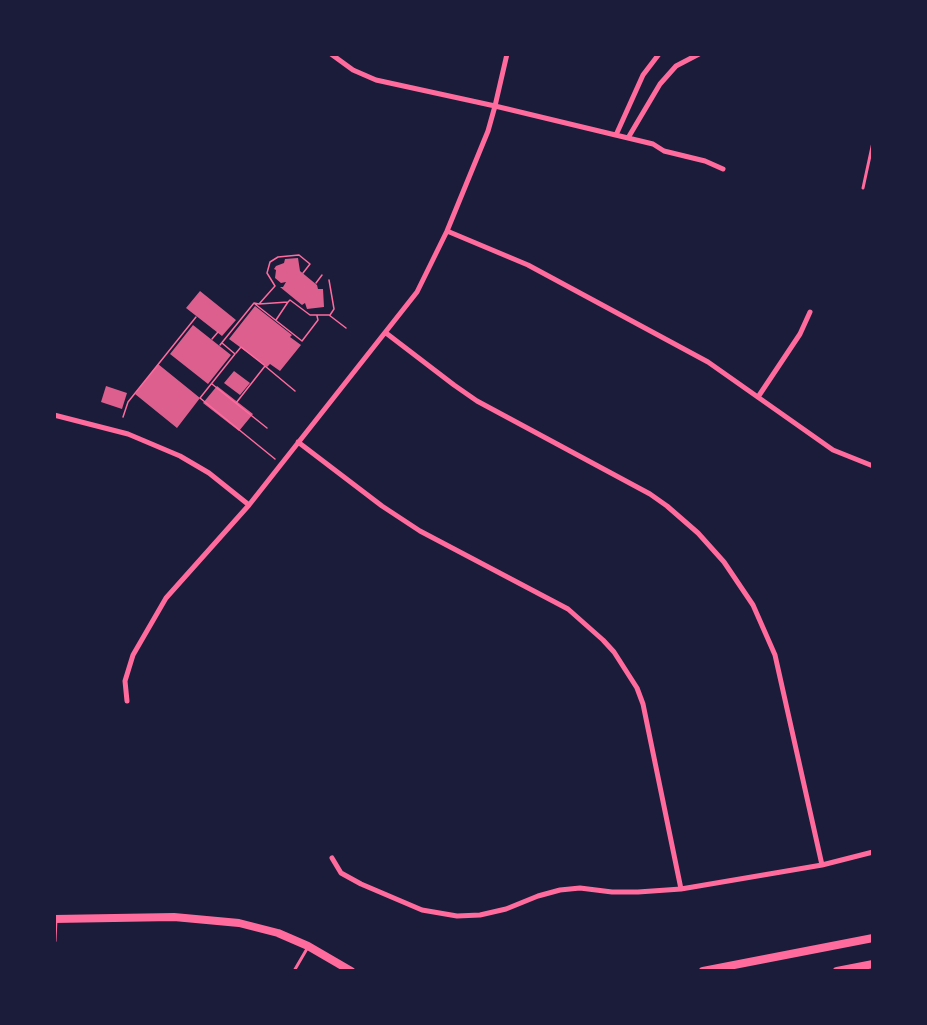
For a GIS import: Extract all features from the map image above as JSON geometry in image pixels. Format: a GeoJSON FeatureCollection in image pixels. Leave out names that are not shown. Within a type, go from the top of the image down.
{"type":"FeatureCollection","features":[{"type":"Feature","properties":{"kind":"main road"},"geometry":{"type":"LineString","coordinates":[[54,918],[174,917],[222,920],[270,930],[308,946],[351,971]]}},
{"type":"Feature","properties":{"kind":"main road"},"geometry":{"type":"LineString","coordinates":[[703,971],[873,938]]}},
{"type":"Feature","properties":{"kind":"main road"},"geometry":{"type":"LineString","coordinates":[[837,971],[873,964]]}},
{"type":"Feature","properties":{"kind":"street"},"geometry":{"type":"LineString","coordinates":[[331,54],[353,70],[376,80],[653,144],[664,151],[705,161],[723,169]]}},
{"type":"Feature","properties":{"kind":"street"},"geometry":{"type":"LineString","coordinates":[[127,701],[125,681],[133,655],[166,598],[249,505],[417,292],[447,231],[488,131],[507,54]]}},
{"type":"Feature","properties":{"kind":"street"},"geometry":{"type":"LineString","coordinates":[[616,135],[643,75],[659,54]]}},
{"type":"Feature","properties":{"kind":"street"},"geometry":{"type":"LineString","coordinates":[[628,138],[660,84],[676,66],[699,54]]}},
{"type":"Feature","properties":{"kind":"street"},"geometry":{"type":"LineString","coordinates":[[447,231],[528,265],[708,362],[735,378],[833,450],[873,466]]}},
{"type":"Feature","properties":{"kind":"street"},"geometry":{"type":"LineString","coordinates":[[758,397],[800,334],[810,312]]}},
{"type":"Feature","properties":{"kind":"street"},"geometry":{"type":"LineString","coordinates":[[386,333],[454,386],[650,494],[690,526],[724,562],[753,605],[775,655],[822,865]]}},
{"type":"Feature","properties":{"kind":"street"},"geometry":{"type":"LineString","coordinates":[[54,415],[128,434],[172,452],[209,473],[249,505]]}},
{"type":"Feature","properties":{"kind":"street"},"geometry":{"type":"LineString","coordinates":[[298,442],[382,506],[420,531],[568,609],[614,652],[637,688],[643,704],[681,889]]}},
{"type":"Feature","properties":{"kind":"street"},"geometry":{"type":"LineString","coordinates":[[332,858],[341,873],[361,884],[422,909],[457,916],[480,915],[506,909],[560,890],[580,888],[638,892],[681,889],[822,865],[873,852]]}},
{"type":"Feature","properties":{"kind":"street"},"geometry":{"type":"LineString","coordinates":[[54,918],[54,941]]}},
{"type":"Feature","properties":{"kind":"lane"},"geometry":{"type":"LineString","coordinates":[[863,188],[873,142]]}},
{"type":"Feature","properties":{"kind":"lane"},"geometry":{"type":"LineString","coordinates":[[54,851],[54,860]]}},
{"type":"Feature","properties":{"kind":"lane"},"geometry":{"type":"LineString","coordinates":[[294,971],[308,946]]}},
{"type":"Feature","properties":{"kind":"path"},"geometry":{"type":"LineString","coordinates":[[259,304],[275,286],[267,273],[270,262],[278,256],[299,255],[310,264],[303,273]]}},
{"type":"Feature","properties":{"kind":"path"},"geometry":{"type":"LineString","coordinates":[[316,283],[322,275]]}},
{"type":"Feature","properties":{"kind":"path"},"geometry":{"type":"LineString","coordinates":[[329,280],[334,309],[329,315]]}},
{"type":"Feature","properties":{"kind":"path"},"geometry":{"type":"LineString","coordinates":[[254,303],[288,302],[290,300],[310,315],[329,315],[345,328]]}},
{"type":"Feature","properties":{"kind":"path"},"geometry":{"type":"LineString","coordinates":[[276,320],[288,302]]}},
{"type":"Feature","properties":{"kind":"path"},"geometry":{"type":"LineString","coordinates":[[254,303],[302,341],[318,320],[317,315]]}},
{"type":"Feature","properties":{"kind":"path"},"geometry":{"type":"LineString","coordinates":[[235,354],[221,344],[254,303]]}},
{"type":"Feature","properties":{"kind":"path"},"geometry":{"type":"LineString","coordinates":[[123,417],[127,404],[196,317]]}},
{"type":"Feature","properties":{"kind":"path"},"geometry":{"type":"LineString","coordinates":[[212,339],[218,332]]}},
{"type":"Feature","properties":{"kind":"path"},"geometry":{"type":"LineString","coordinates":[[280,464],[200,398],[241,347],[295,391]]}},
{"type":"Feature","properties":{"kind":"path"},"geometry":{"type":"LineString","coordinates":[[236,403],[266,366]]}},
{"type":"Feature","properties":{"kind":"path"},"geometry":{"type":"LineString","coordinates":[[211,384],[267,428]]}},
{"type":"Feature","properties":{"kind":"building"},"geometry":{"type":"Polygon","coordinates":[[[298,258],[300,271],[317,285],[318,289],[323,289],[324,307],[307,309],[305,303],[302,305],[280,287],[283,287],[286,282],[281,283],[275,278],[276,266],[284,263],[285,259],[298,258]]]}},
{"type":"Feature","properties":{"kind":"building"},"geometry":{"type":"Polygon","coordinates":[[[200,291],[236,320],[222,336],[186,308],[200,291]]]}},
{"type":"Feature","properties":{"kind":"building"},"geometry":{"type":"Polygon","coordinates":[[[255,306],[292,335],[290,337],[301,345],[280,371],[270,364],[267,367],[229,339],[255,306]]]}},
{"type":"Feature","properties":{"kind":"building"},"geometry":{"type":"Polygon","coordinates":[[[193,325],[231,355],[208,384],[170,354],[193,325]]]}},
{"type":"Feature","properties":{"kind":"building"},"geometry":{"type":"Polygon","coordinates":[[[158,364],[200,398],[177,428],[135,394],[158,364]]]}},
{"type":"Feature","properties":{"kind":"building"},"geometry":{"type":"Polygon","coordinates":[[[234,371],[250,383],[240,395],[224,383],[234,371]]]}},
{"type":"Feature","properties":{"kind":"building"},"geometry":{"type":"Polygon","coordinates":[[[106,386],[127,393],[122,409],[101,402],[106,386]]]}},
{"type":"Feature","properties":{"kind":"building"},"geometry":{"type":"Polygon","coordinates":[[[217,386],[253,414],[239,431],[203,403],[217,386]]]}}]}
